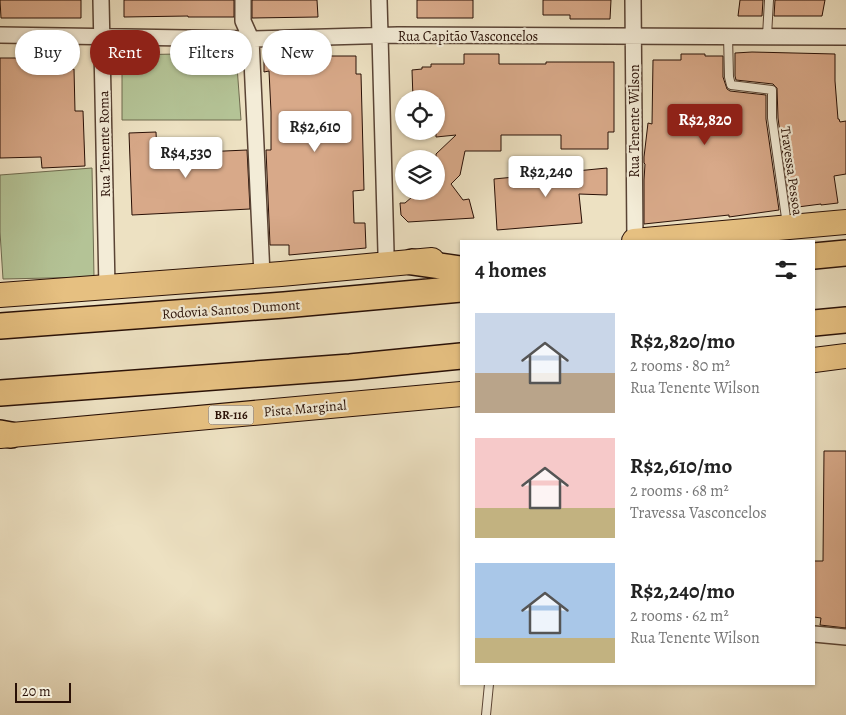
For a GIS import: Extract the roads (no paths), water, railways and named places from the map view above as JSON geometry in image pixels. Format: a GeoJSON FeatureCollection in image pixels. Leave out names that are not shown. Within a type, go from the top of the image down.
{"type":"FeatureCollection","features":[{"type":"Feature","properties":{"kind":"highway"},"geometry":{"type":"LineString","coordinates":[[815,256],[846,253]]}},
{"type":"Feature","properties":{"kind":"highway"},"geometry":{"type":"LineString","coordinates":[[412,262],[460,268]]}},
{"type":"Feature","properties":{"kind":"highway","name":"Rodovia Santos Dumont"},"geometry":{"type":"LineString","coordinates":[[0,326],[284,305],[460,289]]}},
{"type":"Feature","properties":{"kind":"highway"},"geometry":{"type":"LineString","coordinates":[[815,323],[846,320]]}},
{"type":"Feature","properties":{"kind":"highway"},"geometry":{"type":"LineString","coordinates":[[0,393],[350,367],[460,356]]}},
{"type":"Feature","properties":{"kind":"main road"},"geometry":{"type":"LineString","coordinates":[[645,240],[846,222]]}},
{"type":"Feature","properties":{"kind":"main road"},"geometry":{"type":"LineString","coordinates":[[0,295],[107,288],[460,258]]}},
{"type":"Feature","properties":{"kind":"main road"},"geometry":{"type":"LineString","coordinates":[[815,360],[846,356]]}},
{"type":"Feature","properties":{"kind":"main road","name":"Pista Marginal"},"geometry":{"type":"LineString","coordinates":[[4,435],[460,394]]}},
{"type":"Feature","properties":{"kind":"street","name":"Rua Tenente Roma"},"geometry":{"type":"LineString","coordinates":[[101,0],[102,30]]}},
{"type":"Feature","properties":{"kind":"street"},"geometry":{"type":"LineString","coordinates":[[243,0],[243,22],[247,30]]}},
{"type":"Feature","properties":{"kind":"street"},"geometry":{"type":"LineString","coordinates":[[379,0],[385,265]]}},
{"type":"Feature","properties":{"kind":"street","name":"Rua Tenente Wilson"},"geometry":{"type":"LineString","coordinates":[[633,0],[634,240]]}},
{"type":"Feature","properties":{"kind":"street","name":"Rua Capitão Vasconcelos"},"geometry":{"type":"LineString","coordinates":[[252,39],[380,35],[846,37]]}},
{"type":"Feature","properties":{"kind":"street","name":"Rua Capitão Vasconcelos"},"geometry":{"type":"LineString","coordinates":[[0,36],[90,36]]}},
{"type":"Feature","properties":{"kind":"street"},"geometry":{"type":"LineString","coordinates":[[252,60],[262,275]]}},
{"type":"Feature","properties":{"kind":"street","name":"Rua Tenente Roma"},"geometry":{"type":"LineString","coordinates":[[103,75],[107,288]]}},
{"type":"Feature","properties":{"kind":"street"},"geometry":{"type":"LineString","coordinates":[[815,634],[846,637]]}},
{"type":"Feature","properties":{"kind":"lane"},"geometry":{"type":"LineString","coordinates":[[766,36],[769,0]]}},
{"type":"Feature","properties":{"kind":"lane","name":"Travessa Pessoa"},"geometry":{"type":"LineString","coordinates":[[728,36],[731,85],[772,90],[772,118],[787,227]]}},
{"type":"Feature","properties":{"kind":"lane"},"geometry":{"type":"LineString","coordinates":[[486,715],[489,685]]}}]}
